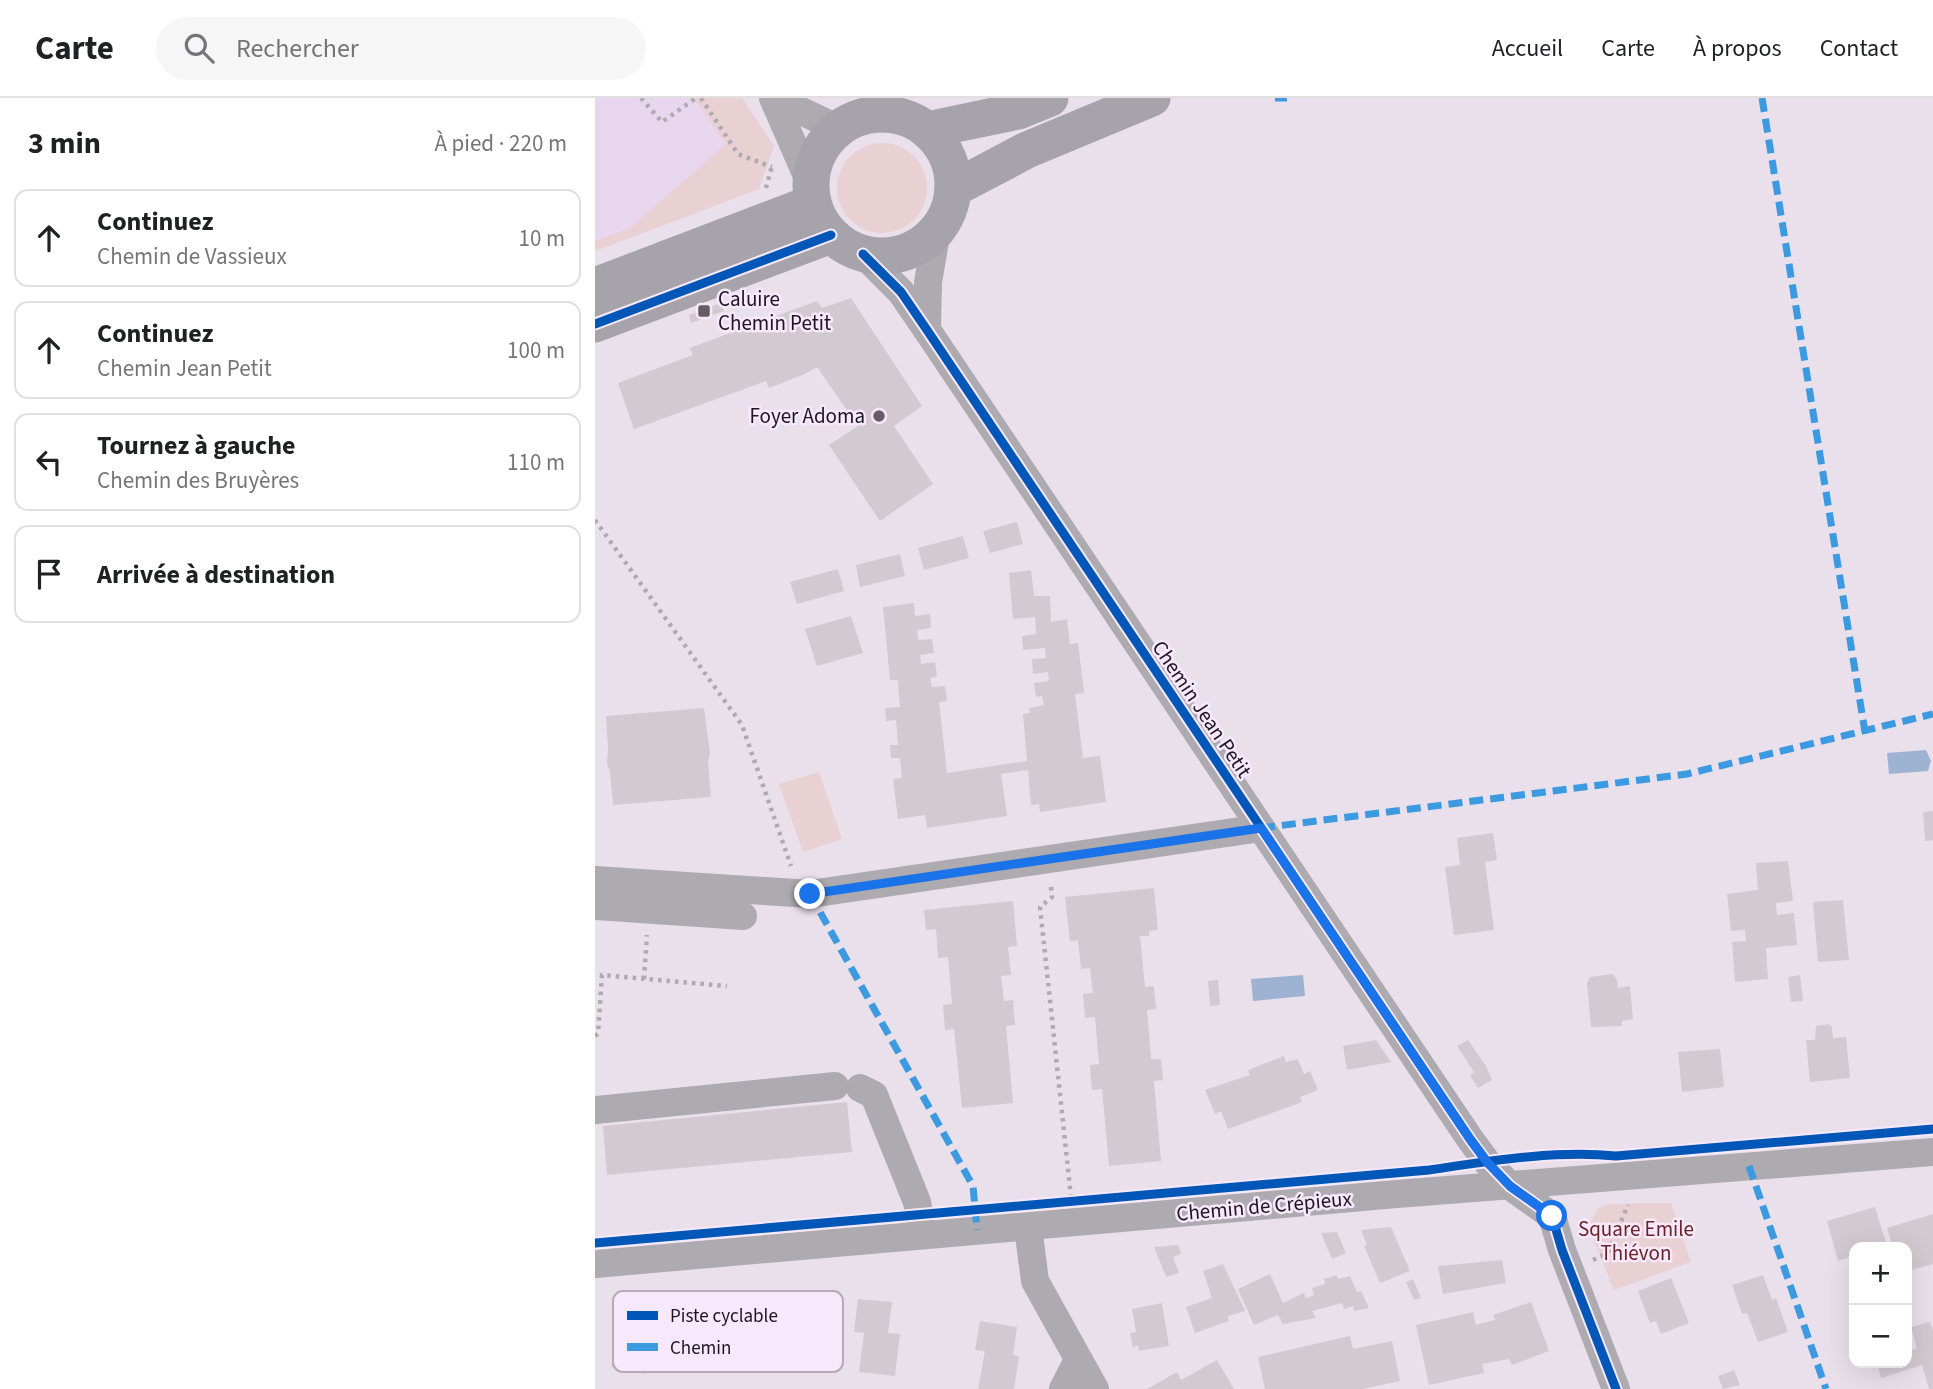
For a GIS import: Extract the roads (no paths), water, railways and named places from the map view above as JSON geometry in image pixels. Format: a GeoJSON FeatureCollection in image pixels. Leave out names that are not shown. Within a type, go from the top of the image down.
{"type":"FeatureCollection","features":[{"type":"Feature","properties":{"kind":"main road"},"geometry":{"type":"LineString","coordinates":[[927,131],[1018,111],[1050,98]]}},
{"type":"Feature","properties":{"kind":"main road"},"geometry":{"type":"LineString","coordinates":[[953,189],[1027,150],[1119,107],[1152,98]]}},
{"type":"Feature","properties":{"kind":"main road"},"geometry":{"type":"LineString","coordinates":[[879,114],[913,121],[927,131],[942,147],[951,167],[953,189],[948,211],[937,230],[920,244],[900,253],[882,256],[863,254],[846,247],[831,235],[820,221],[812,193],[814,163],[824,144],[839,129],[858,118],[879,114]]}},
{"type":"Feature","properties":{"kind":"main road"},"geometry":{"type":"LineString","coordinates":[[595,286],[812,193]]}},
{"type":"Feature","properties":{"kind":"main road"},"geometry":{"type":"LineString","coordinates":[[595,324],[831,235]]}},
{"type":"Feature","properties":{"kind":"street"},"geometry":{"type":"LineString","coordinates":[[773,98],[839,129]]}},
{"type":"Feature","properties":{"kind":"street"},"geometry":{"type":"LineString","coordinates":[[773,98],[812,193]]}},
{"type":"Feature","properties":{"kind":"street"},"geometry":{"type":"LineString","coordinates":[[972,122],[1020,98]]}},
{"type":"Feature","properties":{"kind":"street"},"geometry":{"type":"LineString","coordinates":[[927,330],[928,282],[937,230]]}},
{"type":"Feature","properties":{"kind":"street","name":"Chemin Jean Petit"},"geometry":{"type":"LineString","coordinates":[[863,254],[901,292],[1470,1139],[1510,1186],[1552,1216],[1616,1389]]}},
{"type":"Feature","properties":{"kind":"street"},"geometry":{"type":"LineString","coordinates":[[595,880],[810,894],[1261,828]]}},
{"type":"Feature","properties":{"kind":"street"},"geometry":{"type":"LineString","coordinates":[[595,906],[743,916]]}},
{"type":"Feature","properties":{"kind":"street"},"geometry":{"type":"LineString","coordinates":[[595,1110],[848,1087],[874,1096],[917,1202],[923,1235]]}},
{"type":"Feature","properties":{"kind":"street","name":"Chemin de Crépieux"},"geometry":{"type":"LineString","coordinates":[[595,1264],[1933,1152]]}},
{"type":"Feature","properties":{"kind":"street"},"geometry":{"type":"LineString","coordinates":[[1028,1227],[1035,1281],[1094,1389]]}},
{"type":"Feature","properties":{"kind":"street"},"geometry":{"type":"LineString","coordinates":[[1063,1389],[1078,1360]]}},
{"type":"Feature","properties":{"kind":"water"},"geometry":{"type":"Polygon","coordinates":[[[1926,750],[1931,761],[1928,771],[1889,774],[1887,753],[1926,750]]]}},
{"type":"Feature","properties":{"kind":"water"},"geometry":{"type":"Polygon","coordinates":[[[1303,975],[1305,996],[1253,1001],[1251,979],[1303,975]]]}},
{"type":"Feature","properties":{"kind":"place","name":"Caluire Chemin Petit"},"geometry":{"type":"Point","coordinates":[704,311]}},
{"type":"Feature","properties":{"kind":"place","name":"Foyer Adoma"},"geometry":{"type":"Point","coordinates":[879,416]}},
{"type":"Feature","properties":{"kind":"park label","name":"Square Emile Thiévon"},"geometry":{"type":"Point","coordinates":[1636,1241]}}]}
